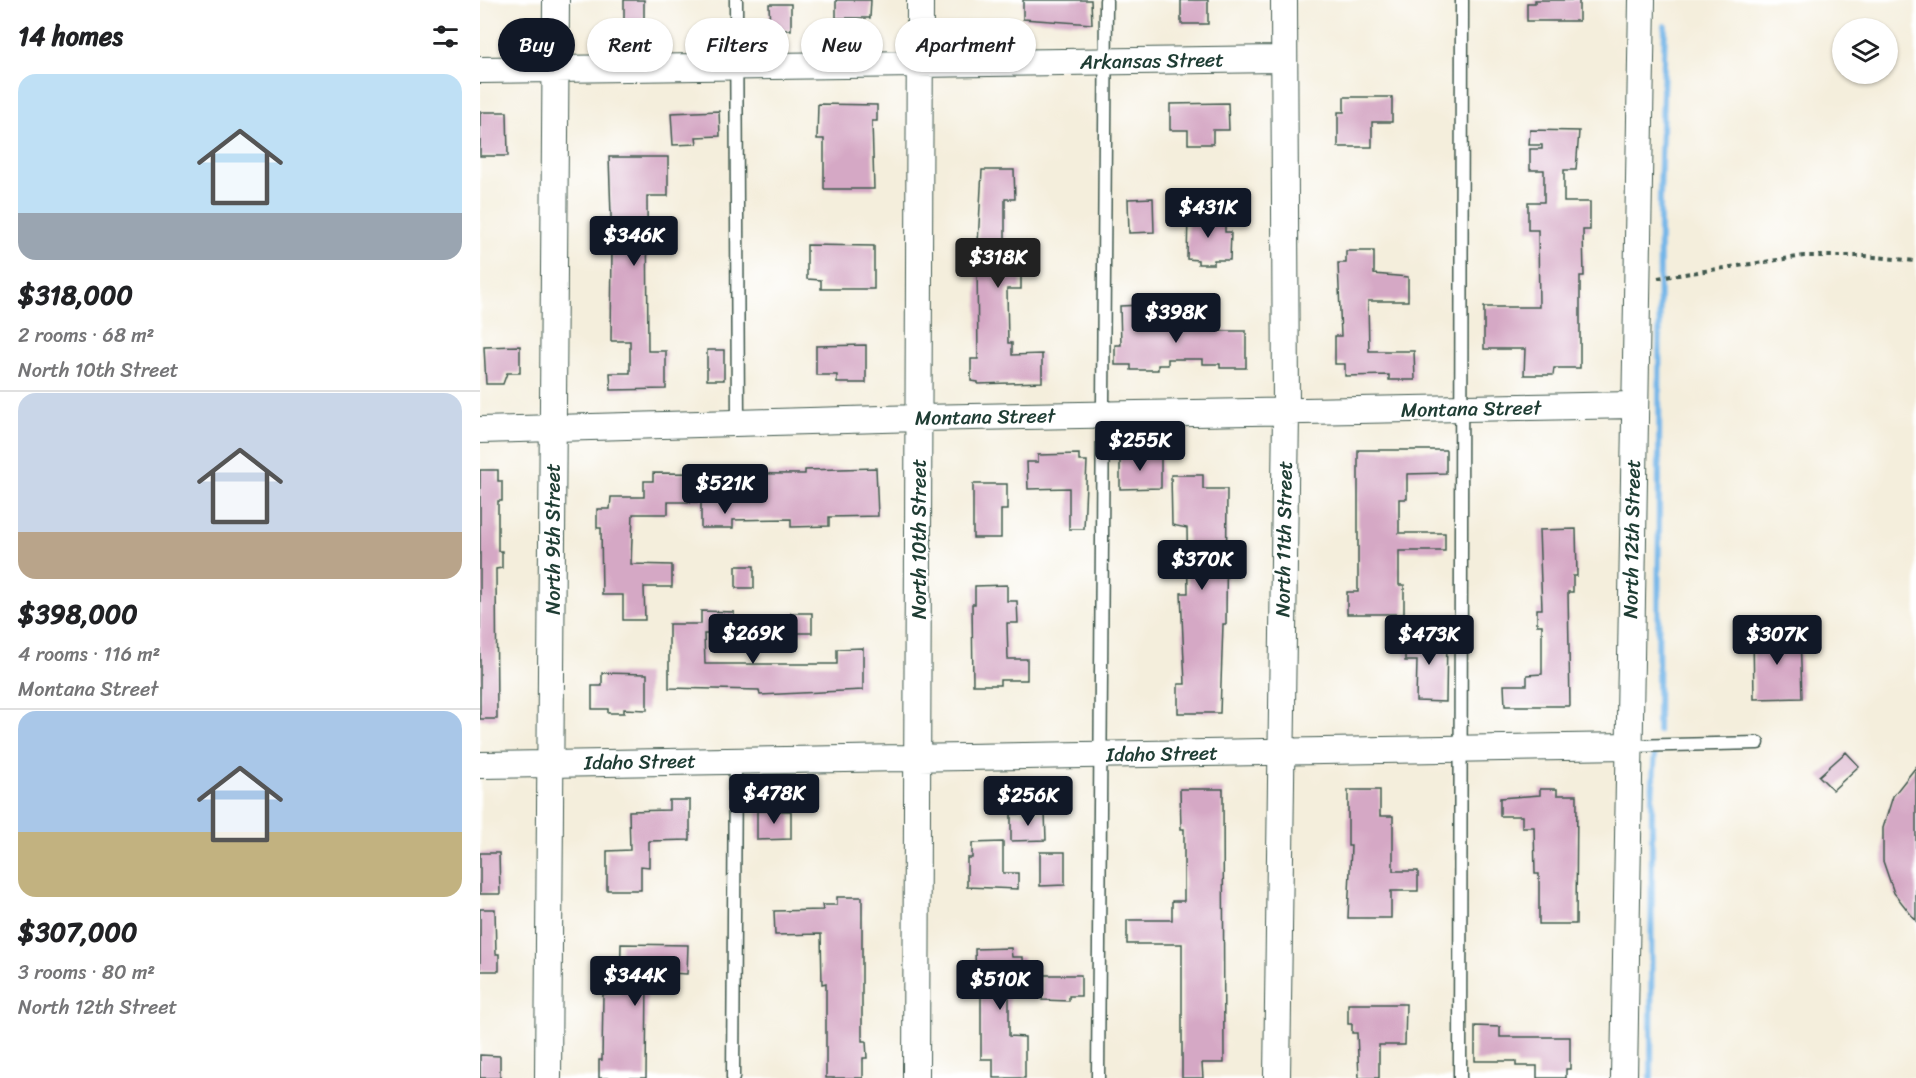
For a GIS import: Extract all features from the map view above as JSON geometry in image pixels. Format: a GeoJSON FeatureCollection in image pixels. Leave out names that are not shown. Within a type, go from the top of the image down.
{"type":"FeatureCollection","features":[{"type":"Feature","properties":{"kind":"street","name":"North 9th Street"},"geometry":{"type":"LineString","coordinates":[[556,0],[556,18]]}},
{"type":"Feature","properties":{"kind":"street","name":"North 10th Street"},"geometry":{"type":"LineString","coordinates":[[920,0],[920,18]]}},
{"type":"Feature","properties":{"kind":"street","name":"North 11th Street"},"geometry":{"type":"LineString","coordinates":[[1277,1078],[1286,412],[1284,0]]}},
{"type":"Feature","properties":{"kind":"street","name":"North 12th Street"},"geometry":{"type":"LineString","coordinates":[[1624,1078],[1642,0]]}},
{"type":"Feature","properties":{"kind":"street","name":"Arkansas Street"},"geometry":{"type":"LineString","coordinates":[[1036,62],[1284,59]]}},
{"type":"Feature","properties":{"kind":"street","name":"Arkansas Street"},"geometry":{"type":"LineString","coordinates":[[789,65],[895,63]]}},
{"type":"Feature","properties":{"kind":"street","name":"Arkansas Street"},"geometry":{"type":"LineString","coordinates":[[575,69],[685,67]]}},
{"type":"Feature","properties":{"kind":"street","name":"Arkansas Street"},"geometry":{"type":"LineString","coordinates":[[480,70],[498,70]]}},
{"type":"Feature","properties":{"kind":"street","name":"North 9th Street"},"geometry":{"type":"LineString","coordinates":[[548,1078],[556,72]]}},
{"type":"Feature","properties":{"kind":"street","name":"North 10th Street"},"geometry":{"type":"LineString","coordinates":[[916,1078],[920,72]]}},
{"type":"Feature","properties":{"kind":"street","name":"Montana Street"},"geometry":{"type":"LineString","coordinates":[[480,430],[919,418],[1634,405]]}},
{"type":"Feature","properties":{"kind":"street","name":"Idaho Street"},"geometry":{"type":"LineString","coordinates":[[480,765],[1629,746]]}},
{"type":"Feature","properties":{"kind":"lane"},"geometry":{"type":"LineString","coordinates":[[736,0],[736,18]]}},
{"type":"Feature","properties":{"kind":"lane"},"geometry":{"type":"LineString","coordinates":[[1098,1078],[1107,0]]}},
{"type":"Feature","properties":{"kind":"lane"},"geometry":{"type":"LineString","coordinates":[[1460,1078],[1462,0]]}},
{"type":"Feature","properties":{"kind":"lane"},"geometry":{"type":"LineString","coordinates":[[735,72],[738,423]]}},
{"type":"Feature","properties":{"kind":"lane"},"geometry":{"type":"LineString","coordinates":[[1629,746],[1758,742]]}},
{"type":"Feature","properties":{"kind":"lane"},"geometry":{"type":"LineString","coordinates":[[733,1078],[735,759]]}},
{"type":"Feature","properties":{"kind":"path"},"geometry":{"type":"LineString","coordinates":[[1637,282],[1804,256],[1865,256],[1916,261]]}},
{"type":"Feature","properties":{"kind":"building"},"geometry":{"type":"Polygon","coordinates":[[[624,0],[644,0],[644,18],[624,18],[624,0]]]}},
{"type":"Feature","properties":{"kind":"building"},"geometry":{"type":"Polygon","coordinates":[[[836,0],[871,0],[870,18],[836,18],[836,0]]]}},
{"type":"Feature","properties":{"kind":"building"},"geometry":{"type":"Polygon","coordinates":[[[1023,0],[1091,0],[1092,24],[1023,18],[1023,0]]]}},
{"type":"Feature","properties":{"kind":"building"},"geometry":{"type":"Polygon","coordinates":[[[1181,0],[1208,0],[1208,24],[1181,24],[1181,0]]]}},
{"type":"Feature","properties":{"kind":"building"},"geometry":{"type":"Polygon","coordinates":[[[1535,0],[1579,0],[1579,21],[1527,21],[1527,3],[1535,3],[1535,0]]]}},
{"type":"Feature","properties":{"kind":"building"},"geometry":{"type":"Polygon","coordinates":[[[769,4],[791,4],[791,30],[789,30],[789,18],[770,18],[769,4]]]}},
{"type":"Feature","properties":{"kind":"building"},"geometry":{"type":"Polygon","coordinates":[[[1344,97],[1392,97],[1392,122],[1372,122],[1372,147],[1338,147],[1338,112],[1344,112],[1344,97]]]}},
{"type":"Feature","properties":{"kind":"building"},"geometry":{"type":"Polygon","coordinates":[[[1228,103],[1229,130],[1213,130],[1213,144],[1188,144],[1188,130],[1170,130],[1170,104],[1228,103]]]}},
{"type":"Feature","properties":{"kind":"building"},"geometry":{"type":"Polygon","coordinates":[[[818,104],[877,105],[877,121],[872,121],[874,189],[824,189],[824,139],[817,139],[818,104]]]}},
{"type":"Feature","properties":{"kind":"building"},"geometry":{"type":"Polygon","coordinates":[[[719,111],[720,136],[696,137],[697,144],[673,145],[671,113],[719,111]]]}},
{"type":"Feature","properties":{"kind":"building"},"geometry":{"type":"Polygon","coordinates":[[[480,112],[507,112],[508,156],[480,156],[480,112]]]}},
{"type":"Feature","properties":{"kind":"building"},"geometry":{"type":"Polygon","coordinates":[[[1530,130],[1579,131],[1576,170],[1564,170],[1564,202],[1590,202],[1590,230],[1583,230],[1584,276],[1580,276],[1580,368],[1554,368],[1553,375],[1524,375],[1525,349],[1484,349],[1484,307],[1539,307],[1538,230],[1528,230],[1528,202],[1544,202],[1544,170],[1530,170],[1530,149],[1542,149],[1542,145],[1529,145],[1530,130]]]}},
{"type":"Feature","properties":{"kind":"building"},"geometry":{"type":"Polygon","coordinates":[[[609,157],[668,157],[668,196],[647,196],[648,351],[666,351],[666,389],[611,390],[610,373],[630,373],[630,341],[611,341],[612,245],[609,157]]]}},
{"type":"Feature","properties":{"kind":"building"},"geometry":{"type":"Polygon","coordinates":[[[982,170],[1014,170],[1015,199],[1005,199],[1005,245],[1021,245],[1021,289],[1007,289],[1008,343],[1012,343],[1012,355],[1042,354],[1042,382],[978,384],[978,382],[971,381],[971,359],[978,359],[977,261],[982,170]]]}},
{"type":"Feature","properties":{"kind":"building"},"geometry":{"type":"Polygon","coordinates":[[[1153,198],[1154,232],[1129,233],[1128,199],[1153,198]]]}},
{"type":"Feature","properties":{"kind":"building"},"geometry":{"type":"Polygon","coordinates":[[[1188,214],[1225,215],[1225,232],[1231,232],[1230,260],[1214,260],[1214,264],[1198,264],[1198,260],[1187,259],[1188,214]]]}},
{"type":"Feature","properties":{"kind":"building"},"geometry":{"type":"Polygon","coordinates":[[[807,245],[874,246],[874,289],[821,289],[821,280],[807,279],[807,245]]]}},
{"type":"Feature","properties":{"kind":"building"},"geometry":{"type":"Polygon","coordinates":[[[1346,251],[1374,251],[1374,274],[1408,277],[1408,301],[1368,301],[1369,351],[1414,351],[1415,380],[1389,380],[1389,375],[1345,376],[1345,364],[1335,364],[1335,336],[1341,336],[1338,263],[1346,263],[1346,251]]]}},
{"type":"Feature","properties":{"kind":"building"},"geometry":{"type":"Polygon","coordinates":[[[1143,305],[1144,326],[1219,325],[1219,331],[1246,331],[1246,368],[1220,368],[1220,364],[1203,364],[1203,359],[1168,359],[1168,365],[1158,365],[1158,370],[1131,370],[1131,365],[1115,365],[1115,345],[1121,345],[1120,306],[1143,305]]]}},
{"type":"Feature","properties":{"kind":"building"},"geometry":{"type":"Polygon","coordinates":[[[866,345],[866,383],[837,383],[837,375],[816,375],[816,346],[866,345]]]}},
{"type":"Feature","properties":{"kind":"building"},"geometry":{"type":"Polygon","coordinates":[[[520,346],[520,373],[507,373],[503,384],[486,384],[484,347],[520,346]]]}},
{"type":"Feature","properties":{"kind":"building"},"geometry":{"type":"Polygon","coordinates":[[[707,350],[724,350],[724,380],[707,380],[707,350]]]}},
{"type":"Feature","properties":{"kind":"building"},"geometry":{"type":"Polygon","coordinates":[[[1358,450],[1446,450],[1446,473],[1407,474],[1407,499],[1399,499],[1399,533],[1445,533],[1445,551],[1399,551],[1399,585],[1404,585],[1404,614],[1347,614],[1347,592],[1358,592],[1358,450]]]}},
{"type":"Feature","properties":{"kind":"building"},"geometry":{"type":"Polygon","coordinates":[[[1079,454],[1079,461],[1087,461],[1084,529],[1069,529],[1069,488],[1028,489],[1027,462],[1038,462],[1038,455],[1079,454]]]}},
{"type":"Feature","properties":{"kind":"building"},"geometry":{"type":"Polygon","coordinates":[[[1120,455],[1161,455],[1161,488],[1120,489],[1120,455]]]}},
{"type":"Feature","properties":{"kind":"building"},"geometry":{"type":"Polygon","coordinates":[[[876,468],[878,516],[829,517],[829,526],[791,527],[791,519],[733,520],[733,528],[701,528],[701,502],[668,502],[668,514],[633,514],[631,564],[672,565],[672,587],[644,587],[645,620],[623,620],[623,595],[602,595],[601,528],[597,528],[597,509],[610,509],[611,497],[644,497],[644,481],[653,481],[653,473],[805,474],[805,470],[876,468]]]}},
{"type":"Feature","properties":{"kind":"building"},"geometry":{"type":"Polygon","coordinates":[[[480,470],[498,470],[498,481],[502,481],[502,501],[498,501],[498,551],[502,551],[502,568],[496,569],[497,719],[480,719],[480,470]]]}},
{"type":"Feature","properties":{"kind":"building"},"geometry":{"type":"Polygon","coordinates":[[[1171,475],[1203,475],[1203,489],[1227,489],[1226,624],[1223,624],[1220,713],[1178,713],[1178,684],[1185,684],[1181,593],[1188,593],[1187,528],[1172,525],[1171,475]]]}},
{"type":"Feature","properties":{"kind":"building"},"geometry":{"type":"Polygon","coordinates":[[[973,484],[1007,484],[1007,510],[1001,510],[1001,538],[973,538],[973,484]]]}},
{"type":"Feature","properties":{"kind":"building"},"geometry":{"type":"Polygon","coordinates":[[[1576,529],[1577,576],[1573,576],[1573,592],[1568,592],[1570,706],[1505,706],[1504,685],[1527,685],[1527,675],[1542,674],[1542,625],[1537,625],[1537,609],[1542,609],[1539,530],[1576,529]]]}},
{"type":"Feature","properties":{"kind":"building"},"geometry":{"type":"Polygon","coordinates":[[[736,566],[754,566],[754,588],[736,588],[736,566]]]}},
{"type":"Feature","properties":{"kind":"building"},"geometry":{"type":"Polygon","coordinates":[[[1007,585],[1007,601],[1017,601],[1018,623],[1007,623],[1008,659],[1027,659],[1027,680],[1000,680],[1000,685],[973,685],[972,604],[975,604],[975,586],[1007,585]]]}},
{"type":"Feature","properties":{"kind":"building"},"geometry":{"type":"Polygon","coordinates":[[[701,611],[734,612],[734,634],[704,634],[705,664],[837,664],[837,649],[863,648],[863,690],[760,695],[759,690],[669,688],[669,624],[701,624],[701,611]]]}},
{"type":"Feature","properties":{"kind":"building"},"geometry":{"type":"Polygon","coordinates":[[[791,613],[812,613],[812,633],[791,633],[791,613]]]}},
{"type":"Feature","properties":{"kind":"building"},"geometry":{"type":"Polygon","coordinates":[[[1800,632],[1802,698],[1754,699],[1753,634],[1800,632]]]}},
{"type":"Feature","properties":{"kind":"building"},"geometry":{"type":"Polygon","coordinates":[[[1405,635],[1447,636],[1446,702],[1416,701],[1417,661],[1405,661],[1405,635]]]}},
{"type":"Feature","properties":{"kind":"building"},"geometry":{"type":"Polygon","coordinates":[[[602,673],[647,674],[647,710],[624,709],[624,713],[608,713],[608,709],[592,709],[592,686],[602,686],[602,673]]]}},
{"type":"Feature","properties":{"kind":"building"},"geometry":{"type":"Polygon","coordinates":[[[1846,752],[1859,766],[1833,790],[1819,776],[1846,752]]]}},
{"type":"Feature","properties":{"kind":"building"},"geometry":{"type":"Polygon","coordinates":[[[1916,767],[1916,921],[1894,893],[1883,861],[1883,828],[1893,796],[1916,767]]]}},
{"type":"Feature","properties":{"kind":"building"},"geometry":{"type":"Polygon","coordinates":[[[1180,789],[1223,789],[1224,1063],[1202,1063],[1203,1078],[1182,1078],[1182,944],[1127,944],[1127,920],[1172,920],[1172,901],[1184,901],[1184,829],[1181,829],[1180,789]]]}},
{"type":"Feature","properties":{"kind":"building"},"geometry":{"type":"Polygon","coordinates":[[[1540,789],[1557,789],[1557,795],[1577,795],[1576,924],[1539,924],[1539,874],[1535,874],[1534,827],[1522,827],[1522,816],[1500,816],[1500,798],[1540,795],[1540,789]]]}},
{"type":"Feature","properties":{"kind":"building"},"geometry":{"type":"Polygon","coordinates":[[[1348,790],[1380,790],[1380,816],[1393,816],[1393,871],[1418,871],[1418,891],[1391,891],[1391,918],[1348,918],[1351,846],[1348,846],[1348,790]]]}},
{"type":"Feature","properties":{"kind":"building"},"geometry":{"type":"Polygon","coordinates":[[[669,800],[690,800],[690,840],[649,841],[649,867],[641,866],[641,890],[607,890],[607,851],[630,850],[629,811],[669,810],[669,800]]]}},
{"type":"Feature","properties":{"kind":"building"},"geometry":{"type":"Polygon","coordinates":[[[757,811],[791,811],[791,839],[757,840],[757,811]]]}},
{"type":"Feature","properties":{"kind":"building"},"geometry":{"type":"Polygon","coordinates":[[[1045,813],[1046,840],[1011,841],[1011,814],[1045,813]]]}},
{"type":"Feature","properties":{"kind":"building"},"geometry":{"type":"Polygon","coordinates":[[[1003,842],[1003,873],[1018,873],[1018,889],[967,887],[967,858],[972,858],[972,843],[1003,842]]]}},
{"type":"Feature","properties":{"kind":"building"},"geometry":{"type":"Polygon","coordinates":[[[1040,852],[1065,852],[1065,885],[1040,886],[1040,852]]]}},
{"type":"Feature","properties":{"kind":"building"},"geometry":{"type":"Polygon","coordinates":[[[480,853],[499,853],[500,894],[480,894],[480,853]]]}},
{"type":"Feature","properties":{"kind":"building"},"geometry":{"type":"Polygon","coordinates":[[[837,897],[862,897],[862,1041],[866,1041],[867,1058],[863,1058],[863,1078],[826,1078],[826,983],[822,984],[821,934],[775,935],[774,911],[823,910],[822,905],[837,905],[837,897]]]}},
{"type":"Feature","properties":{"kind":"building"},"geometry":{"type":"Polygon","coordinates":[[[480,909],[495,909],[496,954],[499,954],[499,971],[480,971],[480,909]]]}},
{"type":"Feature","properties":{"kind":"building"},"geometry":{"type":"Polygon","coordinates":[[[621,944],[688,945],[687,974],[670,973],[670,978],[647,978],[646,1078],[599,1078],[599,1060],[602,1060],[603,994],[620,994],[621,944]]]}},
{"type":"Feature","properties":{"kind":"building"},"geometry":{"type":"Polygon","coordinates":[[[1011,948],[1012,957],[1023,957],[1024,986],[1009,986],[1009,1036],[1025,1037],[1025,1078],[993,1078],[993,1059],[981,1059],[981,987],[976,987],[975,949],[1011,948]]]}},
{"type":"Feature","properties":{"kind":"building"},"geometry":{"type":"Polygon","coordinates":[[[1042,975],[1081,975],[1081,996],[1069,996],[1069,1001],[1042,1000],[1042,975]]]}},
{"type":"Feature","properties":{"kind":"building"},"geometry":{"type":"Polygon","coordinates":[[[1348,1004],[1406,1004],[1405,1045],[1379,1045],[1379,1078],[1359,1078],[1357,1033],[1352,1033],[1352,1024],[1348,1024],[1348,1004]]]}},
{"type":"Feature","properties":{"kind":"building"},"geometry":{"type":"Polygon","coordinates":[[[1475,1026],[1500,1027],[1500,1037],[1570,1037],[1570,1069],[1566,1069],[1566,1078],[1537,1078],[1537,1066],[1516,1066],[1516,1061],[1475,1061],[1475,1026]]]}},
{"type":"Feature","properties":{"kind":"building"},"geometry":{"type":"Polygon","coordinates":[[[480,1055],[500,1056],[500,1078],[480,1078],[480,1055]]]}},
{"type":"Feature","properties":{"kind":"waterway"},"geometry":{"type":"LineString","coordinates":[[1658,731],[1660,197],[1665,26]]}},
{"type":"Feature","properties":{"kind":"waterway"},"geometry":{"type":"LineString","coordinates":[[1651,1078],[1652,798],[1655,751]]}}]}
